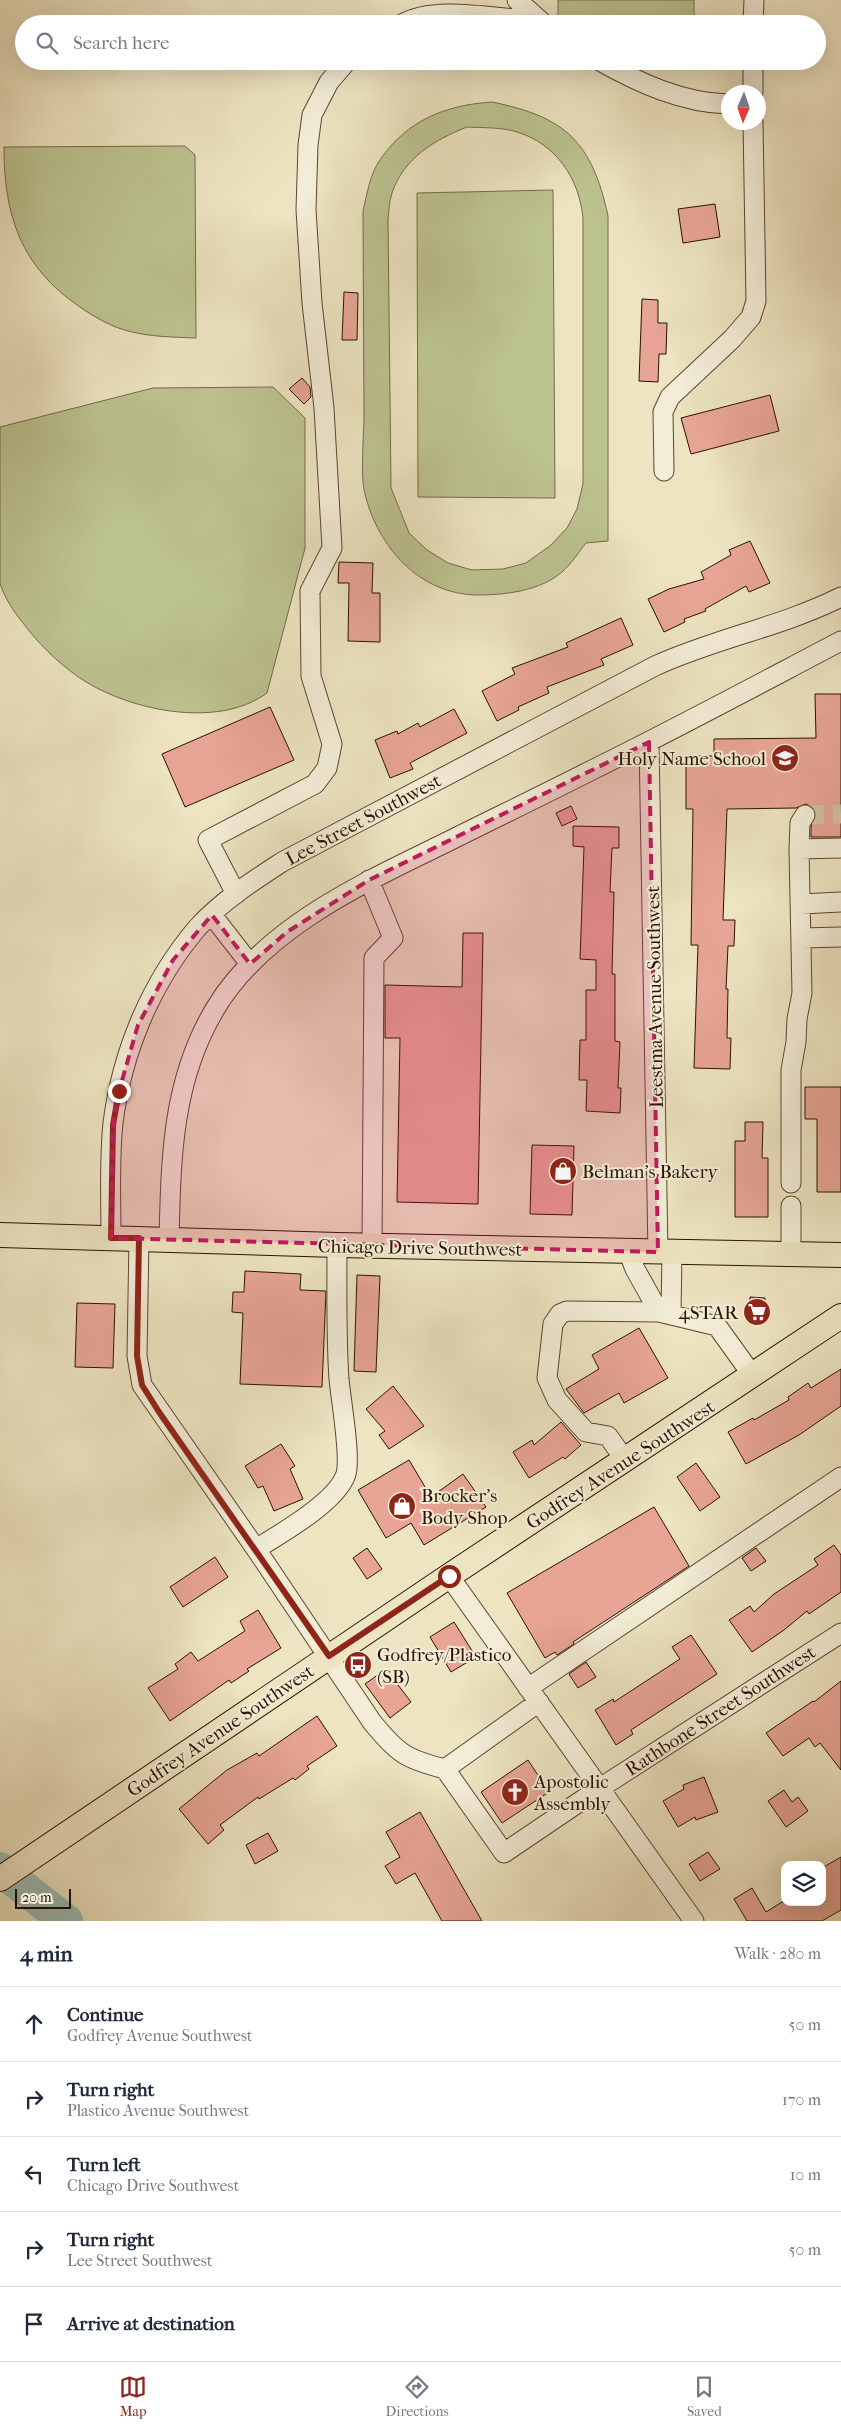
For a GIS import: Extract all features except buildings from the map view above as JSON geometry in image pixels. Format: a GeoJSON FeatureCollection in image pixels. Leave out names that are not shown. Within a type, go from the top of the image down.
{"type":"FeatureCollection","features":[{"type":"Feature","properties":{"kind":"main road","name":"Chicago Drive Southwest"},"geometry":{"type":"LineString","coordinates":[[0,1235],[372,1246],[841,1255]]}},
{"type":"Feature","properties":{"kind":"main road","name":"Godfrey Avenue Southwest"},"geometry":{"type":"LineString","coordinates":[[0,1879],[329,1656],[841,1316]]}},
{"type":"Feature","properties":{"kind":"street"},"geometry":{"type":"LineString","coordinates":[[753,15],[754,0]]}},
{"type":"Feature","properties":{"kind":"street"},"geometry":{"type":"LineString","coordinates":[[521,5],[533,15]]}},
{"type":"Feature","properties":{"kind":"street"},"geometry":{"type":"LineString","coordinates":[[448,15],[475,15]]}},
{"type":"Feature","properties":{"kind":"street"},"geometry":{"type":"LineString","coordinates":[[236,894],[208,840],[315,784],[327,768],[332,744],[311,676],[310,591],[332,548],[324,408],[312,303],[306,210],[307,154],[312,116],[329,82],[339,70]]}},
{"type":"Feature","properties":{"kind":"street"},"geometry":{"type":"LineString","coordinates":[[617,70],[654,89],[721,103]]}},
{"type":"Feature","properties":{"kind":"street"},"geometry":{"type":"LineString","coordinates":[[752,85],[753,70]]}},
{"type":"Feature","properties":{"kind":"street"},"geometry":{"type":"LineString","coordinates":[[664,471],[663,412],[670,397],[732,339],[751,317],[756,302],[753,130]]}},
{"type":"Feature","properties":{"kind":"street","name":"Lee Street Southwest"},"geometry":{"type":"LineString","coordinates":[[111,1238],[113,1125],[127,1055],[151,998],[173,960],[199,926],[236,894],[282,862],[655,666],[684,653],[778,624],[841,597]]}},
{"type":"Feature","properties":{"kind":"street"},"geometry":{"type":"LineString","coordinates":[[169,1240],[170,1172],[176,1112],[186,1070],[216,1007],[250,964],[287,932],[369,880],[649,742],[841,641]]}},
{"type":"Feature","properties":{"kind":"street","name":"Leestma Avenue Southwest"},"geometry":{"type":"LineString","coordinates":[[649,742],[665,1252],[665,1313]]}},
{"type":"Feature","properties":{"kind":"street"},"geometry":{"type":"LineString","coordinates":[[791,1184],[791,1070],[796,1042],[796,1018],[802,993],[800,823],[806,815]]}},
{"type":"Feature","properties":{"kind":"street"},"geometry":{"type":"LineString","coordinates":[[800,849],[841,848]]}},
{"type":"Feature","properties":{"kind":"street"},"geometry":{"type":"LineString","coordinates":[[369,880],[393,938],[374,958],[372,1246]]}},
{"type":"Feature","properties":{"kind":"street"},"geometry":{"type":"LineString","coordinates":[[801,904],[841,902]]}},
{"type":"Feature","properties":{"kind":"street"},"geometry":{"type":"LineString","coordinates":[[212,915],[250,964]]}},
{"type":"Feature","properties":{"kind":"street"},"geometry":{"type":"LineString","coordinates":[[802,938],[841,937]]}},
{"type":"Feature","properties":{"kind":"street"},"geometry":{"type":"LineString","coordinates":[[791,1206],[792,1254]]}},
{"type":"Feature","properties":{"kind":"street"},"geometry":{"type":"LineString","coordinates":[[139,1238],[137,1356],[142,1385],[256,1549],[372,1722],[389,1743],[415,1762],[445,1769],[534,1695],[841,1477]]}},
{"type":"Feature","properties":{"kind":"street"},"geometry":{"type":"LineString","coordinates":[[256,1549],[297,1524],[319,1507],[346,1475],[347,1459],[339,1377],[337,1245]]}},
{"type":"Feature","properties":{"kind":"street"},"geometry":{"type":"LineString","coordinates":[[628,1251],[635,1269],[665,1313]]}},
{"type":"Feature","properties":{"kind":"street"},"geometry":{"type":"LineString","coordinates":[[625,1460],[608,1436],[586,1432],[557,1400],[547,1378],[553,1324],[560,1314],[567,1311],[665,1313],[718,1326],[752,1376]]}},
{"type":"Feature","properties":{"kind":"street"},"geometry":{"type":"LineString","coordinates":[[449,1576],[600,1788],[688,1919]]}},
{"type":"Feature","properties":{"kind":"street","name":"Rathbone Street Southwest"},"geometry":{"type":"LineString","coordinates":[[445,1769],[504,1853],[600,1788],[841,1633]]}},
{"type":"Feature","properties":{"kind":"highlighted area"},"geometry":{"type":"Polygon","coordinates":[[[649,742],[658,1252],[111,1238],[113,1125],[119,1091],[138,1025],[173,960],[212,915],[250,964],[287,932],[369,880],[649,742]]]}},
{"type":"Feature","properties":{"kind":"green space"},"geometry":{"type":"Polygon","coordinates":[[[558,0],[694,0],[694,15],[558,15],[558,0]]]}},
{"type":"Feature","properties":{"kind":"green space"},"geometry":{"type":"Polygon","coordinates":[[[492,102],[518,108],[557,125],[572,137],[584,151],[594,169],[608,216],[608,541],[586,543],[562,572],[543,584],[510,593],[477,595],[456,593],[437,586],[420,577],[404,564],[391,549],[371,514],[365,494],[362,466],[364,415],[363,211],[371,178],[380,160],[402,134],[429,117],[443,111],[492,102]],[[467,127],[432,144],[412,160],[397,181],[391,196],[388,220],[391,488],[409,533],[427,550],[448,563],[472,570],[503,569],[526,563],[551,545],[567,528],[577,509],[583,484],[583,218],[581,203],[571,176],[554,154],[543,145],[511,130],[467,127]]]}},
{"type":"Feature","properties":{"kind":"green space"},"geometry":{"type":"Polygon","coordinates":[[[185,146],[195,155],[196,338],[154,336],[109,324],[80,307],[60,291],[43,275],[30,257],[12,217],[5,172],[4,147],[185,146]]]}},
{"type":"Feature","properties":{"kind":"green space"},"geometry":{"type":"Polygon","coordinates":[[[553,190],[555,498],[418,497],[417,193],[553,190]]]}},
{"type":"Feature","properties":{"kind":"green space"},"geometry":{"type":"Polygon","coordinates":[[[273,387],[305,418],[305,548],[267,693],[246,704],[223,711],[198,713],[171,711],[145,706],[120,698],[97,688],[77,676],[41,645],[16,614],[0,583],[0,427],[153,388],[273,387]]]}},
{"type":"Feature","properties":{"kind":"waterway"},"geometry":{"type":"LineString","coordinates":[[0,1869],[66,1921]]}},
{"type":"Feature","properties":{"kind":"tunnel"},"geometry":{"type":"LineString","coordinates":[[805,815],[841,814]]}},
{"type":"Feature","properties":{"kind":"place","name":"Holy Name School"},"geometry":{"type":"Point","coordinates":[785,758]}},
{"type":"Feature","properties":{"kind":"place","name":"Belman's Bakery"},"geometry":{"type":"Point","coordinates":[563,1171]}},
{"type":"Feature","properties":{"kind":"place","name":"4STAR"},"geometry":{"type":"Point","coordinates":[757,1312]}},
{"type":"Feature","properties":{"kind":"place","name":"Brocker's Body Shop"},"geometry":{"type":"Point","coordinates":[402,1506]}},
{"type":"Feature","properties":{"kind":"place","name":"Godfrey/Plastico (SB)"},"geometry":{"type":"Point","coordinates":[358,1665]}},
{"type":"Feature","properties":{"kind":"place","name":"Apostolic Assembly"},"geometry":{"type":"Point","coordinates":[515,1792]}},
{"type":"Feature","properties":{"kind":"route"},"geometry":{"type":"LineString","coordinates":[[119,1091],[113,1125],[111,1238],[139,1238],[137,1356],[142,1385],[159,1412],[329,1656],[449,1576]]}}]}
